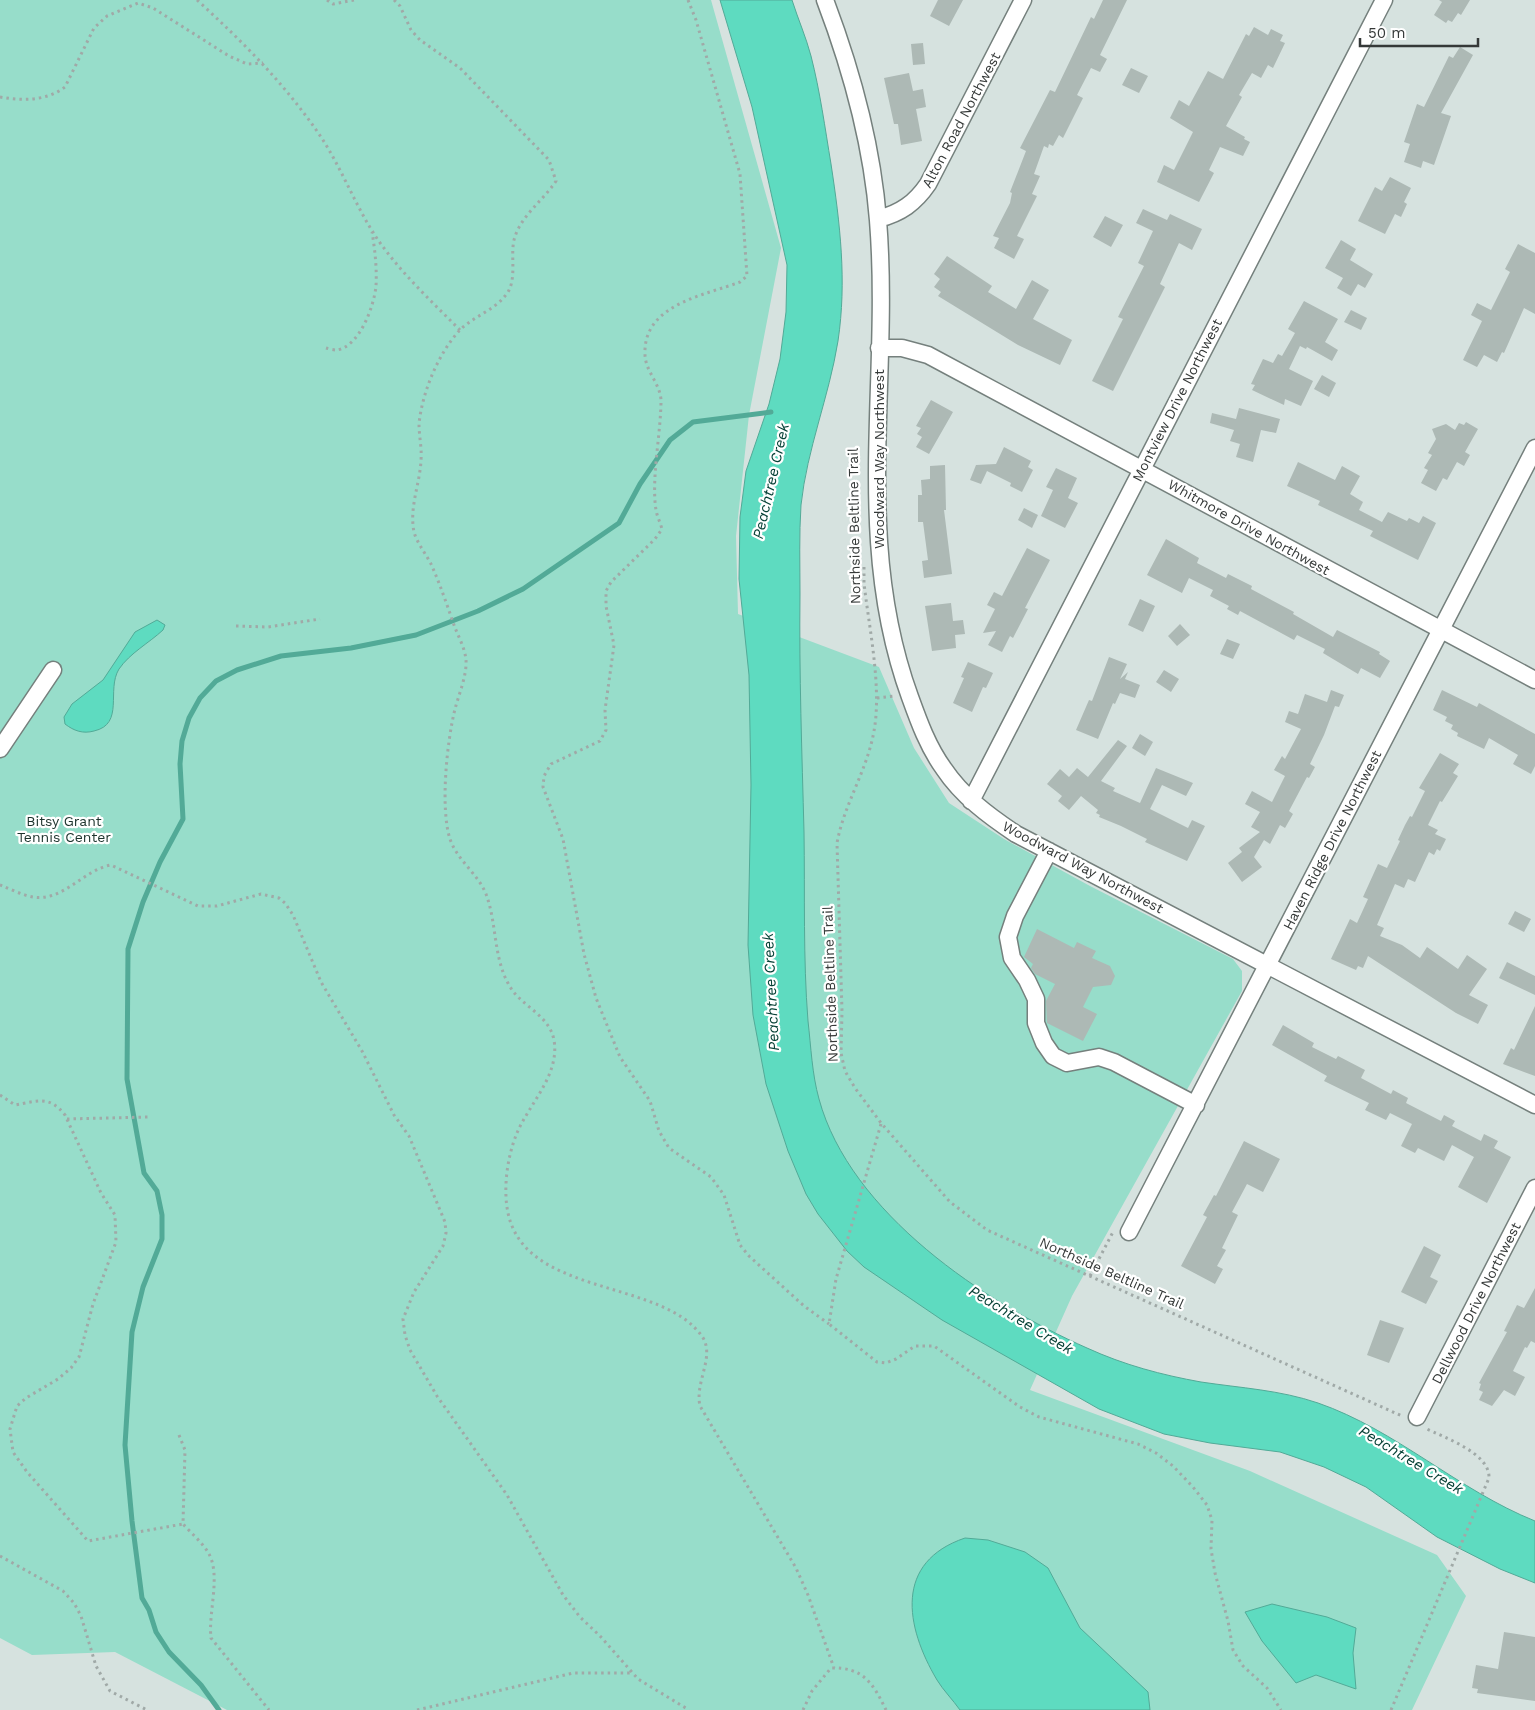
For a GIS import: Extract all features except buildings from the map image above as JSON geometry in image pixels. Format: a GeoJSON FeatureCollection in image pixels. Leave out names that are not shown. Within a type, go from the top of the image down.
{"type":"FeatureCollection","features":[{"type":"Feature","properties":{"kind":"street","name":"Woodward Way Northwest"},"geometry":{"type":"LineString","coordinates":[[825,0],[843,47],[859,103],[871,159],[878,220],[881,273],[876,517],[879,564],[887,616],[902,676],[924,734],[944,770],[971,801],[991,818],[1016,834],[1535,1105]]}},
{"type":"Feature","properties":{"kind":"street","name":"Alton Road Northwest"},"geometry":{"type":"LineString","coordinates":[[878,220],[907,208],[919,198],[1023,0]]}},
{"type":"Feature","properties":{"kind":"street","name":"Montview Drive Northwest"},"geometry":{"type":"LineString","coordinates":[[971,801],[1384,0]]}},
{"type":"Feature","properties":{"kind":"street","name":"Whitmore Drive Northwest"},"geometry":{"type":"LineString","coordinates":[[879,348],[902,348],[928,356],[1535,680]]}},
{"type":"Feature","properties":{"kind":"street","name":"Haven Ridge Drive Northwest"},"geometry":{"type":"LineString","coordinates":[[1129,1232],[1535,448]]}},
{"type":"Feature","properties":{"kind":"street"},"geometry":{"type":"LineString","coordinates":[[0,748],[53,670]]}},
{"type":"Feature","properties":{"kind":"street"},"geometry":{"type":"LineString","coordinates":[[1049,851],[1015,916],[1008,936],[1012,958],[1027,980],[1036,999],[1036,1023],[1044,1042],[1053,1056],[1067,1063],[1099,1057],[1114,1062],[1196,1105]]}},
{"type":"Feature","properties":{"kind":"street","name":"Dellwood Drive Northwest"},"geometry":{"type":"LineString","coordinates":[[1415,1420],[1535,1188]]}},
{"type":"Feature","properties":{"kind":"path"},"geometry":{"type":"LineString","coordinates":[[197,0],[264,63],[320,137],[372,229],[393,258],[460,330]]}},
{"type":"Feature","properties":{"kind":"path"},"geometry":{"type":"LineString","coordinates":[[327,0],[333,4],[354,0]]}},
{"type":"Feature","properties":{"kind":"path"},"geometry":{"type":"LineString","coordinates":[[394,0],[400,6],[411,30],[420,40],[460,68],[549,160],[554,170],[556,181],[518,228],[513,244],[512,284],[507,295],[460,330],[434,372],[424,400],[419,424],[421,462],[414,497],[413,521],[415,536],[436,574],[463,649],[466,666],[449,735],[446,778],[447,825],[451,842],[482,886],[488,900],[495,945],[507,983],[515,995],[536,1012],[547,1025],[554,1040],[554,1058],[549,1075],[517,1133],[511,1151],[507,1196],[512,1228],[523,1245],[548,1266],[681,1316],[698,1331],[705,1341],[707,1354],[698,1396],[700,1406],[796,1568],[808,1595],[834,1668]]}},
{"type":"Feature","properties":{"kind":"path"},"geometry":{"type":"LineString","coordinates":[[688,0],[696,20],[735,148],[740,174],[747,276],[740,282],[686,300],[668,309],[656,322],[647,339],[644,353],[646,363],[658,390],[656,510],[662,528],[655,539],[611,582],[606,591],[606,606],[614,645],[605,710],[606,730],[600,741],[551,764],[544,776],[543,787],[563,839],[584,954],[596,998],[620,1057],[650,1101],[659,1131],[669,1148],[712,1177],[724,1195],[740,1245],[749,1256],[804,1306],[830,1324],[877,1362],[896,1359],[916,1346],[934,1346],[1020,1407],[1039,1418],[1138,1444],[1156,1453],[1193,1487],[1207,1505],[1212,1520],[1211,1549],[1233,1650],[1243,1666],[1267,1688],[1281,1710]]}},
{"type":"Feature","properties":{"kind":"path"},"geometry":{"type":"LineString","coordinates":[[0,98],[41,98],[56,94],[65,87],[94,28],[107,16],[138,3],[153,8],[229,56],[247,64],[264,63]]}},
{"type":"Feature","properties":{"kind":"path"},"geometry":{"type":"LineString","coordinates":[[326,348],[337,350],[347,345],[365,322],[373,303],[376,286],[372,229]]}},
{"type":"Feature","properties":{"kind":"path","name":"Northside Beltline Trail"},"geometry":{"type":"LineString","coordinates":[[864,564],[864,583],[877,698],[875,730],[870,750],[841,823],[837,843],[842,1011],[841,1053],[845,1071],[881,1123],[950,1202],[967,1217],[987,1230],[1415,1420],[1478,1456],[1486,1466],[1488,1478],[1391,1710]]}},
{"type":"Feature","properties":{"kind":"path"},"geometry":{"type":"LineString","coordinates":[[236,626],[268,627],[320,619]]}},
{"type":"Feature","properties":{"kind":"path"},"geometry":{"type":"LineString","coordinates":[[0,885],[31,897],[42,898],[52,896],[96,869],[111,864],[181,900],[198,906],[211,906],[261,894],[269,894],[285,903],[293,915],[321,982],[362,1051],[394,1115],[409,1136],[445,1222],[444,1246],[414,1292],[403,1319],[405,1335],[410,1350],[437,1396],[507,1495],[562,1595],[632,1673],[653,1690],[689,1710]]}},
{"type":"Feature","properties":{"kind":"path"},"geometry":{"type":"LineString","coordinates":[[0,1095],[15,1105],[48,1101],[57,1105],[67,1119],[97,1184],[115,1215],[116,1242],[93,1304],[79,1357],[71,1368],[58,1379],[26,1398],[17,1406],[10,1429],[13,1452],[27,1472],[88,1541],[183,1524]]}},
{"type":"Feature","properties":{"kind":"path"},"geometry":{"type":"LineString","coordinates":[[67,1119],[149,1117]]}},
{"type":"Feature","properties":{"kind":"path"},"geometry":{"type":"LineString","coordinates":[[830,1324],[836,1279],[881,1123]]}},
{"type":"Feature","properties":{"kind":"path"},"geometry":{"type":"LineString","coordinates":[[1090,1276],[1116,1224],[1129,1232]]}},
{"type":"Feature","properties":{"kind":"path"},"geometry":{"type":"LineString","coordinates":[[179,1435],[185,1450],[183,1524],[208,1553],[214,1567],[209,1626],[211,1638],[269,1710]]}},
{"type":"Feature","properties":{"kind":"path"},"geometry":{"type":"LineString","coordinates":[[0,1556],[63,1591],[74,1603],[81,1616],[96,1666],[110,1691],[147,1710]]}},
{"type":"Feature","properties":{"kind":"path"},"geometry":{"type":"LineString","coordinates":[[803,1710],[821,1678],[831,1668],[844,1668],[862,1674],[871,1684],[886,1710]]}},
{"type":"Feature","properties":{"kind":"path"},"geometry":{"type":"LineString","coordinates":[[417,1710],[573,1673],[632,1673]]}},
{"type":"Feature","properties":{"kind":"green space","name":"Bitsy Grant Tennis Center"},"geometry":{"type":"Polygon","coordinates":[[[0,0],[711,0],[781,248],[749,415],[736,536],[738,614],[879,667],[914,748],[949,803],[1004,839],[1090,886],[1233,959],[1242,971],[1242,991],[1072,1296],[1030,1390],[1250,1471],[1437,1555],[1466,1596],[1412,1710],[227,1710],[115,1652],[32,1655],[0,1638],[0,0]]]}},
{"type":"Feature","properties":{"kind":"water","name":"Peachtree Creek"},"geometry":{"type":"Polygon","coordinates":[[[720,0],[792,0],[809,49],[817,83],[840,230],[842,274],[841,319],[834,362],[804,484],[801,505],[800,550],[800,684],[806,997],[817,1090],[835,1141],[860,1180],[891,1216],[926,1249],[1006,1306],[1047,1329],[1115,1360],[1143,1369],[1201,1382],[1275,1392],[1318,1403],[1374,1428],[1480,1493],[1535,1521],[1535,1583],[1500,1569],[1437,1537],[1366,1487],[1324,1467],[1280,1452],[1210,1443],[1164,1434],[1099,1409],[942,1320],[864,1267],[847,1251],[818,1214],[806,1194],[788,1151],[766,1084],[753,1015],[748,945],[751,785],[749,675],[739,579],[740,517],[746,471],[769,404],[780,359],[786,312],[787,265],[752,107],[720,0]]]}},
{"type":"Feature","properties":{"kind":"water"},"geometry":{"type":"Polygon","coordinates":[[[157,620],[165,625],[163,630],[123,663],[115,677],[112,714],[109,721],[103,727],[86,732],[75,730],[65,724],[64,717],[72,704],[103,680],[135,632],[157,620]]]}},
{"type":"Feature","properties":{"kind":"water"},"geometry":{"type":"Polygon","coordinates":[[[965,1538],[988,1540],[1025,1552],[1048,1568],[1080,1628],[1148,1692],[1150,1710],[960,1710],[939,1684],[926,1659],[913,1618],[912,1598],[917,1579],[926,1563],[942,1549],[965,1538]]]}},
{"type":"Feature","properties":{"kind":"water"},"geometry":{"type":"Polygon","coordinates":[[[1272,1604],[1327,1617],[1356,1628],[1353,1653],[1356,1689],[1316,1675],[1296,1683],[1262,1641],[1245,1612],[1272,1604]]]}},
{"type":"Feature","properties":{"kind":"waterway"},"geometry":{"type":"LineString","coordinates":[[219,1710],[201,1685],[169,1652],[156,1632],[149,1610],[142,1598],[125,1445],[132,1332],[143,1287],[162,1239],[162,1215],[157,1191],[144,1173],[127,1079],[128,949],[143,902],[160,862],[183,819],[180,764],[182,741],[189,718],[200,698],[216,681],[237,670],[281,656],[351,648],[416,635],[478,611],[523,589],[619,523],[640,484],[670,440],[693,422],[771,412]]}}]}
